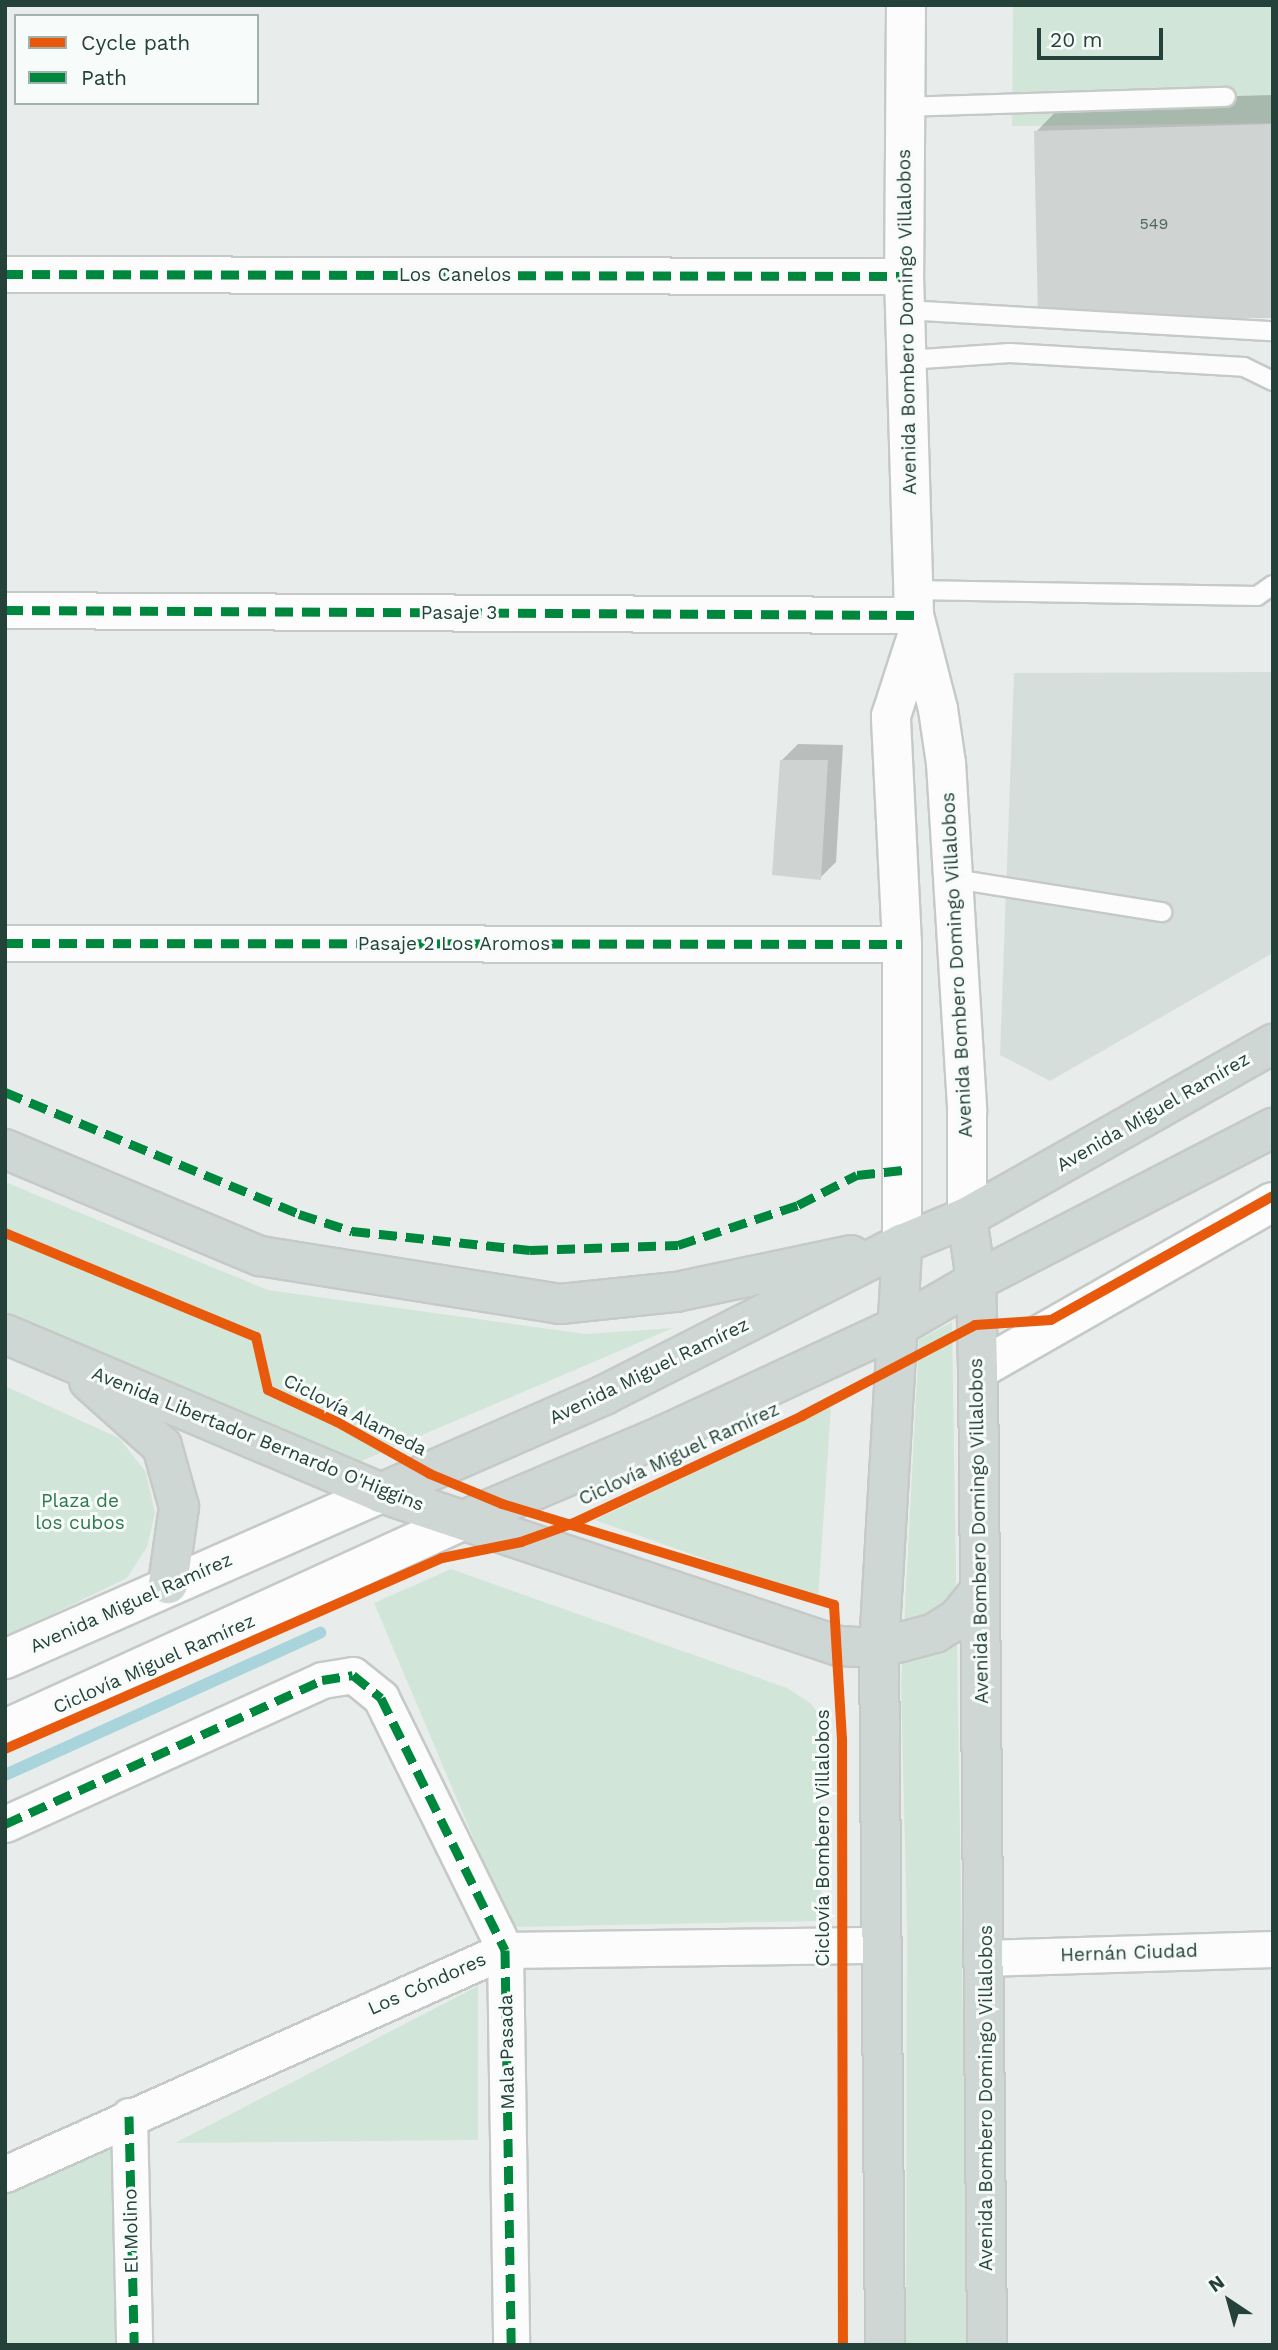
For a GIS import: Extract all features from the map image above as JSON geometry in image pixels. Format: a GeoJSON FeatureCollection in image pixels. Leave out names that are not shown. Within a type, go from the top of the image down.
{"type":"FeatureCollection","features":[{"type":"Feature","properties":{"kind":"main road","name":"Avenida Miguel Ramírez"},"geometry":{"type":"LineString","coordinates":[[381,1493],[604,1395],[902,1244],[967,1217],[1273,1044]]}},
{"type":"Feature","properties":{"kind":"main road"},"geometry":{"type":"LineString","coordinates":[[464,1520],[662,1436],[897,1327],[976,1281],[1273,1128]]}},
{"type":"Feature","properties":{"kind":"main road"},"geometry":{"type":"LineString","coordinates":[[5,1149],[260,1256],[560,1304],[676,1292],[902,1244]]}},
{"type":"Feature","properties":{"kind":"main road","name":"Avenida Bombero Domingo Villalobos"},"geometry":{"type":"LineString","coordinates":[[967,1217],[976,1281],[978,1370],[987,2345]]}},
{"type":"Feature","properties":{"kind":"main road","name":"Avenida Bombero Domingo Villalobos"},"geometry":{"type":"LineString","coordinates":[[885,2345],[879,1648],[902,1244]]}},
{"type":"Feature","properties":{"kind":"main road","name":"Avenida Libertador Bernardo O'Higgins"},"geometry":{"type":"LineString","coordinates":[[5,1334],[381,1493],[839,1646],[879,1648],[935,1633],[958,1618],[981,1591]]}},
{"type":"Feature","properties":{"kind":"main road"},"geometry":{"type":"LineString","coordinates":[[67,1361],[162,1446],[179,1507],[168,1584]]}},
{"type":"Feature","properties":{"kind":"street","name":"Avenida Bombero Domingo Villalobos"},"geometry":{"type":"LineString","coordinates":[[906,5],[903,107],[904,293],[914,615],[938,709],[955,879],[967,1111],[967,1217]]}},
{"type":"Feature","properties":{"kind":"street","name":"Los Canelos"},"geometry":{"type":"LineString","coordinates":[[5,274],[904,293]]}},
{"type":"Feature","properties":{"kind":"street","name":"Pasaje 3"},"geometry":{"type":"LineString","coordinates":[[5,610],[914,615]]}},
{"type":"Feature","properties":{"kind":"street","name":"Avenida Bombero Domingo Villalobos"},"geometry":{"type":"LineString","coordinates":[[902,1244],[902,944],[891,716],[914,615]]}},
{"type":"Feature","properties":{"kind":"street","name":"Pasaje 2 Los Aromos"},"geometry":{"type":"LineString","coordinates":[[5,943],[902,944]]}},
{"type":"Feature","properties":{"kind":"street"},"geometry":{"type":"LineString","coordinates":[[978,1370],[1273,1202]]}},
{"type":"Feature","properties":{"kind":"street","name":"Avenida Miguel Ramírez"},"geometry":{"type":"LineString","coordinates":[[5,1659],[168,1584],[381,1493]]}},
{"type":"Feature","properties":{"kind":"street"},"geometry":{"type":"LineString","coordinates":[[5,1729],[464,1520]]}},
{"type":"Feature","properties":{"kind":"street","name":"Mala Pasada"},"geometry":{"type":"LineString","coordinates":[[5,1825],[322,1680],[354,1675],[381,1698],[505,1950],[511,2345]]}},
{"type":"Feature","properties":{"kind":"street","name":"Los Cóndores"},"geometry":{"type":"LineString","coordinates":[[5,2174],[129,2116],[505,1950],[883,1945]]}},
{"type":"Feature","properties":{"kind":"street","name":"Hernán Ciudad"},"geometry":{"type":"LineString","coordinates":[[985,1958],[1273,1949]]}},
{"type":"Feature","properties":{"kind":"street","name":"El Molino"},"geometry":{"type":"LineString","coordinates":[[129,2116],[134,2345]]}},
{"type":"Feature","properties":{"kind":"lane"},"geometry":{"type":"LineString","coordinates":[[903,107],[1226,97]]}},
{"type":"Feature","properties":{"kind":"lane"},"geometry":{"type":"LineString","coordinates":[[904,293],[1272,331]]}},
{"type":"Feature","properties":{"kind":"lane"},"geometry":{"type":"LineString","coordinates":[[907,360],[1010,353],[1244,367],[1273,381]]}},
{"type":"Feature","properties":{"kind":"lane"},"geometry":{"type":"LineString","coordinates":[[914,615],[1257,596],[1273,585]]}},
{"type":"Feature","properties":{"kind":"lane"},"geometry":{"type":"LineString","coordinates":[[955,879],[1162,912]]}},
{"type":"Feature","properties":{"kind":"shaded area"},"geometry":{"type":"Polygon","coordinates":[[[1273,672],[1273,953],[1050,1081],[1000,1055],[1014,673],[1273,672]]]}},
{"type":"Feature","properties":{"kind":"green space"},"geometry":{"type":"Polygon","coordinates":[[[1013,5],[1273,5],[1273,123],[1012,126],[1013,5]]]}},
{"type":"Feature","properties":{"kind":"green space"},"geometry":{"type":"Polygon","coordinates":[[[5,1182],[268,1290],[586,1334],[673,1328],[359,1462],[5,1313],[5,1182]]]}},
{"type":"Feature","properties":{"kind":"green space"},"geometry":{"type":"Polygon","coordinates":[[[952,1322],[968,2345],[906,2345],[907,1929],[901,1684],[919,1340],[952,1322]]]}},
{"type":"Feature","properties":{"kind":"green space","name":"Plaza de los cubos"},"geometry":{"type":"Polygon","coordinates":[[[5,1386],[119,1438],[146,1472],[155,1513],[147,1547],[127,1578],[5,1637],[5,1386]]]}},
{"type":"Feature","properties":{"kind":"green space"},"geometry":{"type":"Polygon","coordinates":[[[831,1407],[818,1599],[595,1520],[831,1407]]]}},
{"type":"Feature","properties":{"kind":"green space"},"geometry":{"type":"Polygon","coordinates":[[[451,1569],[787,1688],[809,1702],[821,1716],[821,1921],[511,1927],[374,1603],[451,1569]]]}},
{"type":"Feature","properties":{"kind":"green space"},"geometry":{"type":"Polygon","coordinates":[[[478,1986],[478,2140],[175,2143],[478,1986]]]}},
{"type":"Feature","properties":{"kind":"green space"},"geometry":{"type":"Polygon","coordinates":[[[112,2138],[118,2345],[5,2345],[5,2187],[112,2138]]]}},
{"type":"Feature","properties":{"kind":"building"},"geometry":{"type":"Polygon","coordinates":[[[1273,124],[1273,318],[1038,318],[1034,131],[1273,124]]]}},
{"type":"Feature","properties":{"kind":"building"},"geometry":{"type":"Polygon","coordinates":[[[780,760],[828,760],[821,880],[772,875],[780,760]]]}},
{"type":"Feature","properties":{"kind":"waterway"},"geometry":{"type":"LineString","coordinates":[[5,1775],[320,1633]]}},
{"type":"Feature","properties":{"kind":"marked path"},"geometry":{"type":"LineString","coordinates":[[5,274],[904,276]]}},
{"type":"Feature","properties":{"kind":"marked path"},"geometry":{"type":"LineString","coordinates":[[5,610],[914,615]]}},
{"type":"Feature","properties":{"kind":"marked path"},"geometry":{"type":"LineString","coordinates":[[5,943],[902,944]]}},
{"type":"Feature","properties":{"kind":"marked path"},"geometry":{"type":"LineString","coordinates":[[5,1092],[299,1214],[352,1231],[530,1250],[678,1245],[798,1205],[857,1175],[903,1170]]}},
{"type":"Feature","properties":{"kind":"marked path"},"geometry":{"type":"LineString","coordinates":[[5,1824],[322,1680],[353,1675],[381,1698],[505,1950],[511,2345]]}},
{"type":"Feature","properties":{"kind":"marked path"},"geometry":{"type":"LineString","coordinates":[[129,2116],[134,2345]]}},
{"type":"Feature","properties":{"kind":"cycle path","name":"Ciclovía Miguel Ramírez"},"geometry":{"type":"LineString","coordinates":[[5,1749],[442,1558],[521,1542],[574,1523],[802,1416],[975,1325],[1051,1320],[1273,1196]]}},
{"type":"Feature","properties":{"kind":"cycle path","name":"Ciclovía Alameda"},"geometry":{"type":"LineString","coordinates":[[5,1233],[256,1337],[268,1390],[337,1422],[430,1474],[502,1504],[834,1605],[842,1740],[843,2345]]}}]}
